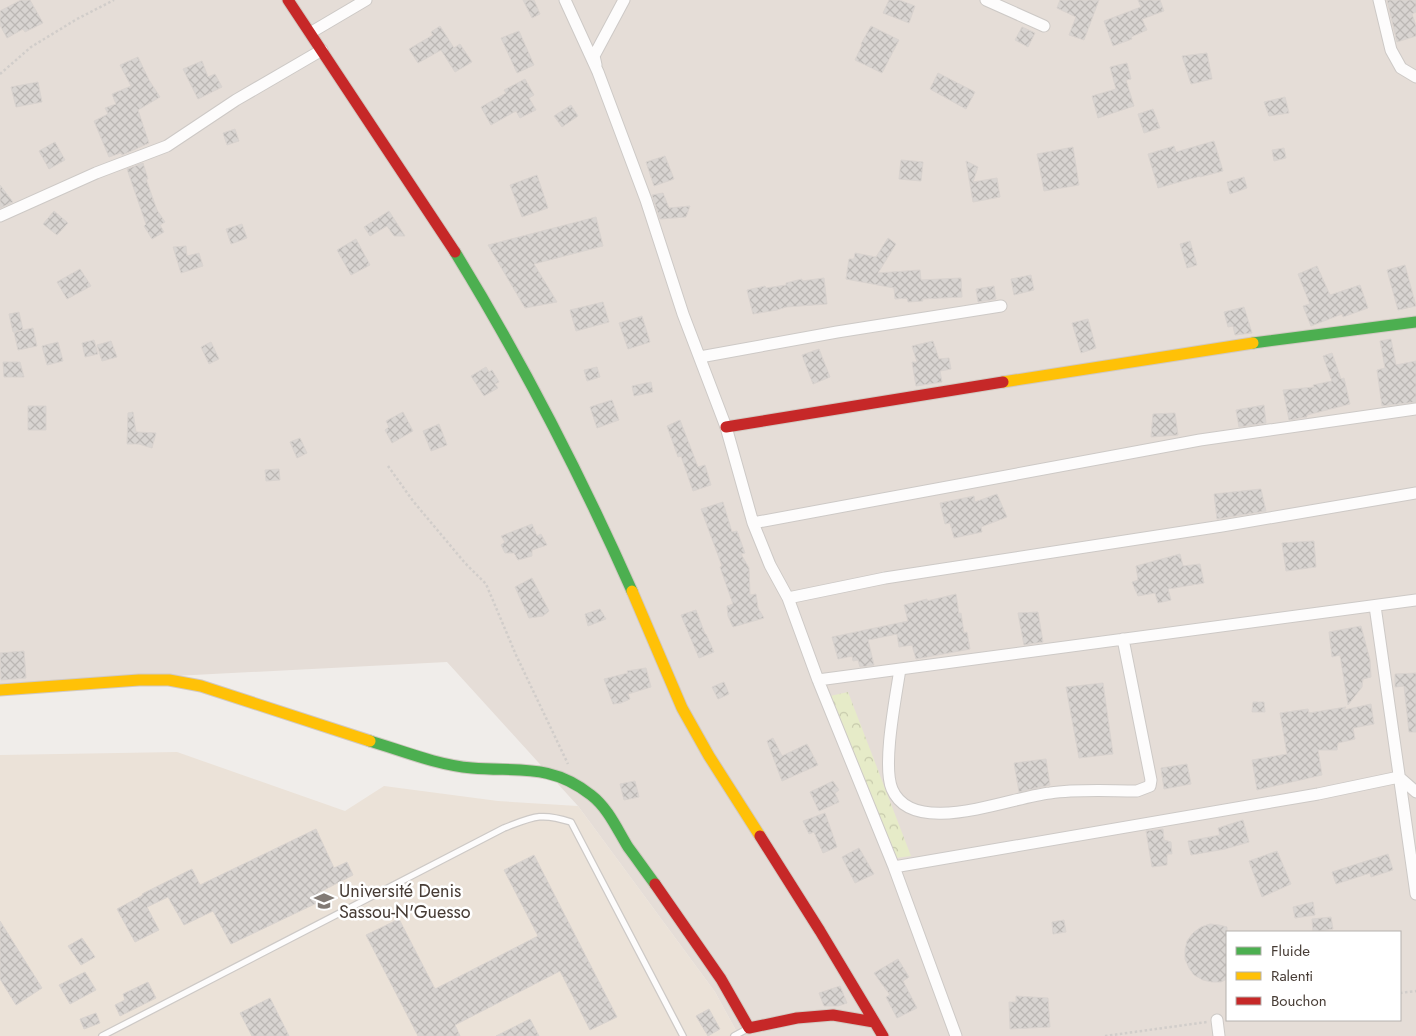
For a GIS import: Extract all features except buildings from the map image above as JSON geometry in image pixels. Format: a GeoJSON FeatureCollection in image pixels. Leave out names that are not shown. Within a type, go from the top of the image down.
{"type":"FeatureCollection","features":[{"type":"Feature","properties":{"kind":"street"},"geometry":{"type":"LineString","coordinates":[[288,0],[411,185],[481,294],[513,349],[585,487],[680,704],[697,736],[801,900],[883,1036]]}},
{"type":"Feature","properties":{"kind":"street"},"geometry":{"type":"LineString","coordinates":[[310,33],[366,0]]}},
{"type":"Feature","properties":{"kind":"street"},"geometry":{"type":"LineString","coordinates":[[565,0],[598,72],[646,200],[683,314],[726,427],[753,523],[770,565],[788,598],[818,680],[894,867],[956,1036]]}},
{"type":"Feature","properties":{"kind":"street"},"geometry":{"type":"LineString","coordinates":[[598,72],[594,56],[624,0]]}},
{"type":"Feature","properties":{"kind":"street"},"geometry":{"type":"LineString","coordinates":[[986,0],[1044,26]]}},
{"type":"Feature","properties":{"kind":"street"},"geometry":{"type":"LineString","coordinates":[[1378,0],[1391,50],[1402,68],[1416,77]]}},
{"type":"Feature","properties":{"kind":"street"},"geometry":{"type":"LineString","coordinates":[[0,216],[96,173],[167,146],[236,100],[322,50]]}},
{"type":"Feature","properties":{"kind":"street"},"geometry":{"type":"LineString","coordinates":[[700,358],[837,332],[1001,306]]}},
{"type":"Feature","properties":{"kind":"street"},"geometry":{"type":"LineString","coordinates":[[726,427],[1223,347],[1416,322]]}},
{"type":"Feature","properties":{"kind":"street"},"geometry":{"type":"LineString","coordinates":[[753,523],[1200,440],[1416,409]]}},
{"type":"Feature","properties":{"kind":"street"},"geometry":{"type":"LineString","coordinates":[[788,598],[885,578],[1222,526],[1416,493]]}},
{"type":"Feature","properties":{"kind":"street"},"geometry":{"type":"LineString","coordinates":[[818,680],[1416,600]]}},
{"type":"Feature","properties":{"kind":"street"},"geometry":{"type":"LineString","coordinates":[[1375,606],[1416,894]]}},
{"type":"Feature","properties":{"kind":"street"},"geometry":{"type":"LineString","coordinates":[[900,669],[888,774],[898,800],[906,807],[924,814],[952,813],[1050,793],[1137,790],[1150,786],[1152,780],[1123,639]]}},
{"type":"Feature","properties":{"kind":"street"},"geometry":{"type":"LineString","coordinates":[[0,690],[139,680],[170,680],[200,686],[436,762],[472,768],[509,768],[547,772],[574,782],[593,796],[614,821],[628,846],[721,978],[751,1032],[797,1018],[833,1015],[874,1022]]}},
{"type":"Feature","properties":{"kind":"street"},"geometry":{"type":"LineString","coordinates":[[894,867],[1318,794],[1399,777]]}},
{"type":"Feature","properties":{"kind":"street"},"geometry":{"type":"LineString","coordinates":[[1399,777],[1416,792]]}},
{"type":"Feature","properties":{"kind":"street"},"geometry":{"type":"LineString","coordinates":[[1217,1020],[1219,1036]]}},
{"type":"Feature","properties":{"kind":"lane"},"geometry":{"type":"LineString","coordinates":[[102,1036],[504,828],[543,816],[571,822],[682,1036]]}},
{"type":"Feature","properties":{"kind":"lane"},"geometry":{"type":"LineString","coordinates":[[734,1036],[751,1032]]}},
{"type":"Feature","properties":{"kind":"path"},"geometry":{"type":"LineString","coordinates":[[0,74],[31,47],[77,19],[114,0]]}},
{"type":"Feature","properties":{"kind":"path"},"geometry":{"type":"LineString","coordinates":[[388,466],[413,500],[465,563],[486,584],[516,655],[579,786]]}},
{"type":"Feature","properties":{"kind":"path"},"geometry":{"type":"LineString","coordinates":[[1401,994],[1416,991]]}},
{"type":"Feature","properties":{"kind":"path"},"geometry":{"type":"LineString","coordinates":[[1105,1036],[1217,1020]]}},
{"type":"Feature","properties":{"kind":"shaded area"},"geometry":{"type":"Polygon","coordinates":[[[0,0],[1416,0],[1416,1036],[739,1036],[715,992],[578,806],[447,662],[0,685],[0,0]]]}},
{"type":"Feature","properties":{"kind":"shaded area","name":"Université Denis Sassou-N'Guesso"},"geometry":{"type":"Polygon","coordinates":[[[177,752],[345,811],[384,786],[498,801],[578,806],[715,992],[739,1036],[0,1036],[0,755],[177,752]]]}},
{"type":"Feature","properties":{"kind":"green space"},"geometry":{"type":"Polygon","coordinates":[[[848,692],[911,856],[896,858],[830,696],[848,692]]]}},
{"type":"Feature","properties":{"kind":"traffic: fast"},"geometry":{"type":"LineString","coordinates":[[455,252],[504,334],[549,418],[592,504],[632,591]]}},
{"type":"Feature","properties":{"kind":"traffic: fast"},"geometry":{"type":"LineString","coordinates":[[1253,343],[1416,322]]}},
{"type":"Feature","properties":{"kind":"traffic: fast"},"geometry":{"type":"LineString","coordinates":[[370,741],[446,764],[472,768],[548,773],[576,785],[591,795],[602,806],[628,847],[655,884]]}},
{"type":"Feature","properties":{"kind":"traffic: slow"},"geometry":{"type":"LineString","coordinates":[[1003,382],[1253,343]]}},
{"type":"Feature","properties":{"kind":"traffic: slow"},"geometry":{"type":"LineString","coordinates":[[632,591],[682,708],[709,756],[760,836]]}},
{"type":"Feature","properties":{"kind":"traffic: slow"},"geometry":{"type":"LineString","coordinates":[[0,690],[139,680],[169,680],[201,686],[370,741]]}},
{"type":"Feature","properties":{"kind":"traffic: jam"},"geometry":{"type":"LineString","coordinates":[[288,0],[455,252]]}},
{"type":"Feature","properties":{"kind":"traffic: jam"},"geometry":{"type":"LineString","coordinates":[[726,427],[1003,382]]}},
{"type":"Feature","properties":{"kind":"traffic: jam"},"geometry":{"type":"LineString","coordinates":[[760,836],[883,1036]]}},
{"type":"Feature","properties":{"kind":"traffic: jam"},"geometry":{"type":"LineString","coordinates":[[655,884],[721,979],[749,1028],[797,1018],[833,1015],[874,1022]]}},
{"type":"Feature","properties":{"kind":"place","name":"Université Denis Sassou-N'Guesso"},"geometry":{"type":"Point","coordinates":[324,901]}}]}
